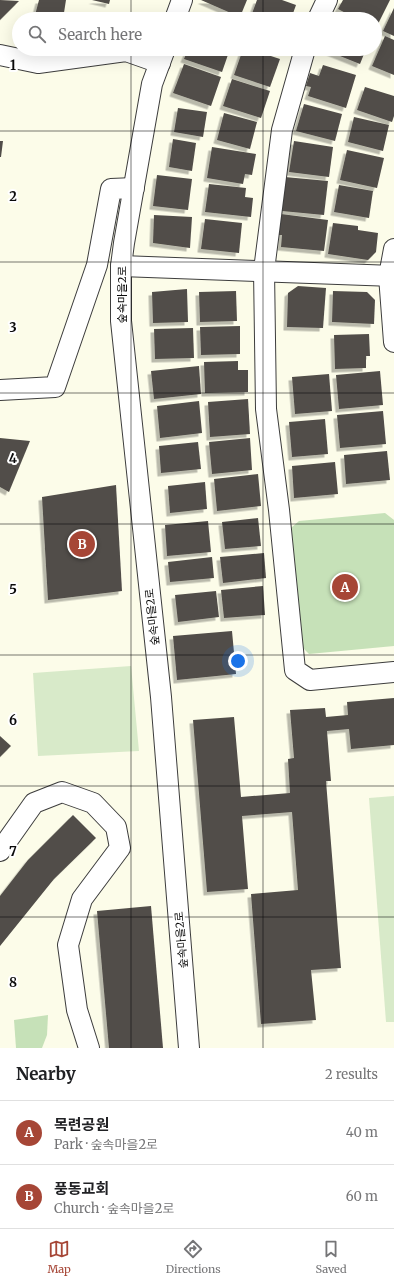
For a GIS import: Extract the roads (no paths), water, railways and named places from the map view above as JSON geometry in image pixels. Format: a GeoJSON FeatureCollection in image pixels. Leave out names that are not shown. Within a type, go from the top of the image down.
{"type":"FeatureCollection","features":[{"type":"Feature","properties":{"kind":"street"},"geometry":{"type":"LineString","coordinates":[[178,12],[182,0]]}},
{"type":"Feature","properties":{"kind":"street"},"geometry":{"type":"LineString","coordinates":[[321,12],[327,0]]}},
{"type":"Feature","properties":{"kind":"street","name":"숲속마을2로"},"geometry":{"type":"LineString","coordinates":[[3,59],[38,63],[89,56]]}},
{"type":"Feature","properties":{"kind":"street","name":"숲속마을2로"},"geometry":{"type":"LineString","coordinates":[[162,56],[152,84],[121,266],[120,321],[161,697],[189,1048]]}},
{"type":"Feature","properties":{"kind":"street"},"geometry":{"type":"LineString","coordinates":[[303,56],[282,130],[264,270],[266,409],[279,510],[295,670],[310,680],[394,672]]}},
{"type":"Feature","properties":{"kind":"street"},"geometry":{"type":"LineString","coordinates":[[0,390],[55,387],[97,265],[111,189],[134,188]]}},
{"type":"Feature","properties":{"kind":"street"},"geometry":{"type":"LineString","coordinates":[[394,249],[391,276],[394,342]]}},
{"type":"Feature","properties":{"kind":"street"},"geometry":{"type":"LineString","coordinates":[[121,266],[264,270],[391,276]]}},
{"type":"Feature","properties":{"kind":"street"},"geometry":{"type":"LineString","coordinates":[[0,851],[34,803],[62,792],[93,803],[116,827],[120,848],[82,899],[68,945],[77,1010],[89,1048]]}},
{"type":"Feature","properties":{"kind":"place","name":"풍동교회"},"geometry":{"type":"Point","coordinates":[82,544]}},
{"type":"Feature","properties":{"kind":"place","name":"목련공원"},"geometry":{"type":"Point","coordinates":[345,587]}}]}
